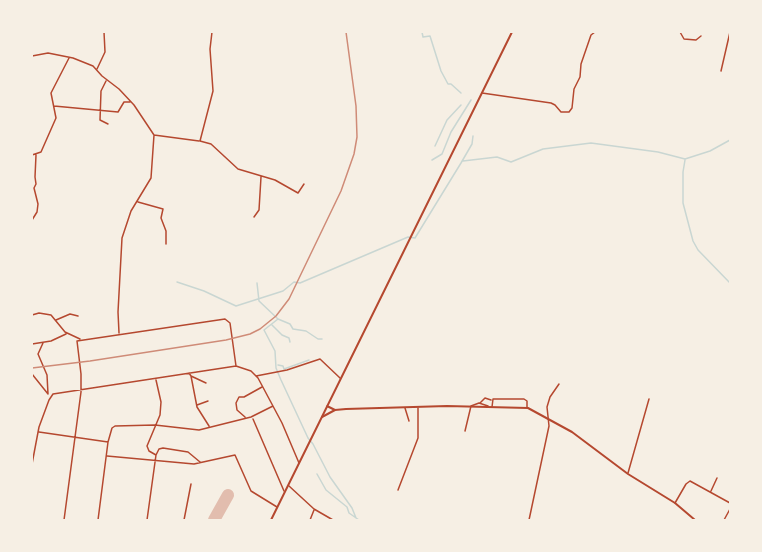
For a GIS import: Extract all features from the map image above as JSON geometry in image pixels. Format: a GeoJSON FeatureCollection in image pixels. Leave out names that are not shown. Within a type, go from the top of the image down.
{"type":"FeatureCollection","features":[{"type":"Feature","properties":{"kind":"main road"},"geometry":{"type":"LineString","coordinates":[[271,520],[512,32]]}},
{"type":"Feature","properties":{"kind":"main road"},"geometry":{"type":"LineString","coordinates":[[327,406],[335,410]]}},
{"type":"Feature","properties":{"kind":"main road"},"geometry":{"type":"LineString","coordinates":[[322,417],[335,410],[471,406],[528,408],[577,435],[628,474],[675,503],[695,520]]}},
{"type":"Feature","properties":{"kind":"street"},"geometry":{"type":"LineString","coordinates":[[96,70],[105,52],[104,32]]}},
{"type":"Feature","properties":{"kind":"street"},"geometry":{"type":"LineString","coordinates":[[200,141],[213,91],[210,49],[212,32]]}},
{"type":"Feature","properties":{"kind":"street"},"geometry":{"type":"LineString","coordinates":[[482,93],[551,103],[561,112],[569,112],[580,77],[581,64],[592,33],[595,32]]}},
{"type":"Feature","properties":{"kind":"street"},"geometry":{"type":"LineString","coordinates":[[680,32],[684,39],[696,40],[701,36]]}},
{"type":"Feature","properties":{"kind":"street"},"geometry":{"type":"LineString","coordinates":[[722,71],[730,32]]}},
{"type":"Feature","properties":{"kind":"street"},"geometry":{"type":"LineString","coordinates":[[32,56],[44,52],[91,64],[106,80],[119,88],[154,135],[151,178],[124,227],[122,238],[118,312],[120,334]]}},
{"type":"Feature","properties":{"kind":"street"},"geometry":{"type":"LineString","coordinates":[[32,155],[41,152],[56,118],[51,93],[70,57]]}},
{"type":"Feature","properties":{"kind":"street"},"geometry":{"type":"LineString","coordinates":[[106,80],[102,91],[100,120],[108,124]]}},
{"type":"Feature","properties":{"kind":"street"},"geometry":{"type":"LineString","coordinates":[[53,107],[118,112],[124,102],[131,102]]}},
{"type":"Feature","properties":{"kind":"street"},"geometry":{"type":"LineString","coordinates":[[154,135],[211,144],[237,168],[280,183],[298,194],[304,184]]}},
{"type":"Feature","properties":{"kind":"street"},"geometry":{"type":"LineString","coordinates":[[32,220],[37,212],[38,204],[34,188],[36,154]]}},
{"type":"Feature","properties":{"kind":"street"},"geometry":{"type":"LineString","coordinates":[[254,217],[258,212],[261,176]]}},
{"type":"Feature","properties":{"kind":"street"},"geometry":{"type":"LineString","coordinates":[[137,202],[163,209],[161,218],[166,231],[166,243]]}},
{"type":"Feature","properties":{"kind":"street"},"geometry":{"type":"LineString","coordinates":[[56,321],[77,312]]}},
{"type":"Feature","properties":{"kind":"street"},"geometry":{"type":"LineString","coordinates":[[32,315],[45,313],[52,316],[67,333],[84,339]]}},
{"type":"Feature","properties":{"kind":"street"},"geometry":{"type":"LineString","coordinates":[[73,314],[78,316]]}},
{"type":"Feature","properties":{"kind":"street"},"geometry":{"type":"LineString","coordinates":[[64,520],[80,389],[81,374],[77,343],[84,339],[225,319],[230,323],[236,366]]}},
{"type":"Feature","properties":{"kind":"street"},"geometry":{"type":"LineString","coordinates":[[32,344],[43,343],[67,333]]}},
{"type":"Feature","properties":{"kind":"street"},"geometry":{"type":"LineString","coordinates":[[32,464],[38,432],[49,396],[47,375],[38,353],[43,343]]}},
{"type":"Feature","properties":{"kind":"street"},"geometry":{"type":"LineString","coordinates":[[256,376],[320,360],[341,379]]}},
{"type":"Feature","properties":{"kind":"street"},"geometry":{"type":"LineString","coordinates":[[49,396],[55,393],[236,366],[251,371],[256,376],[273,406],[299,463]]}},
{"type":"Feature","properties":{"kind":"street"},"geometry":{"type":"LineString","coordinates":[[189,373],[196,405],[210,427]]}},
{"type":"Feature","properties":{"kind":"street"},"geometry":{"type":"LineString","coordinates":[[32,374],[49,396]]}},
{"type":"Feature","properties":{"kind":"street"},"geometry":{"type":"LineString","coordinates":[[191,376],[206,382]]}},
{"type":"Feature","properties":{"kind":"street"},"geometry":{"type":"LineString","coordinates":[[155,378],[161,402],[160,415],[147,446],[149,451],[156,455]]}},
{"type":"Feature","properties":{"kind":"street"},"geometry":{"type":"LineString","coordinates":[[529,520],[549,426],[547,418],[549,400],[559,384]]}},
{"type":"Feature","properties":{"kind":"street"},"geometry":{"type":"LineString","coordinates":[[246,418],[237,410],[236,403],[240,397],[262,386]]}},
{"type":"Feature","properties":{"kind":"street"},"geometry":{"type":"LineString","coordinates":[[465,431],[471,406],[485,398],[526,400],[528,408]]}},
{"type":"Feature","properties":{"kind":"street"},"geometry":{"type":"LineString","coordinates":[[503,399],[503,407]]}},
{"type":"Feature","properties":{"kind":"street"},"geometry":{"type":"LineString","coordinates":[[516,399],[516,407]]}},
{"type":"Feature","properties":{"kind":"street"},"geometry":{"type":"LineString","coordinates":[[628,474],[649,399]]}},
{"type":"Feature","properties":{"kind":"street"},"geometry":{"type":"LineString","coordinates":[[492,400],[492,406]]}},
{"type":"Feature","properties":{"kind":"street"},"geometry":{"type":"LineString","coordinates":[[196,405],[208,401]]}},
{"type":"Feature","properties":{"kind":"street"},"geometry":{"type":"LineString","coordinates":[[479,403],[488,406]]}},
{"type":"Feature","properties":{"kind":"street"},"geometry":{"type":"LineString","coordinates":[[98,520],[108,442],[112,428],[115,426],[155,425],[195,430],[251,417],[273,406]]}},
{"type":"Feature","properties":{"kind":"street"},"geometry":{"type":"LineString","coordinates":[[404,407],[410,421]]}},
{"type":"Feature","properties":{"kind":"street"},"geometry":{"type":"LineString","coordinates":[[398,490],[418,438],[418,407]]}},
{"type":"Feature","properties":{"kind":"street"},"geometry":{"type":"LineString","coordinates":[[251,417],[285,492]]}},
{"type":"Feature","properties":{"kind":"street"},"geometry":{"type":"LineString","coordinates":[[549,426],[554,422]]}},
{"type":"Feature","properties":{"kind":"street"},"geometry":{"type":"LineString","coordinates":[[38,432],[108,442]]}},
{"type":"Feature","properties":{"kind":"street"},"geometry":{"type":"LineString","coordinates":[[147,520],[158,450],[163,448],[188,453],[201,463]]}},
{"type":"Feature","properties":{"kind":"street"},"geometry":{"type":"LineString","coordinates":[[107,456],[155,462],[201,463],[235,455],[252,491],[277,507]]}},
{"type":"Feature","properties":{"kind":"street"},"geometry":{"type":"LineString","coordinates":[[711,492],[717,478]]}},
{"type":"Feature","properties":{"kind":"street"},"geometry":{"type":"LineString","coordinates":[[675,503],[686,483],[690,481],[730,503]]}},
{"type":"Feature","properties":{"kind":"street"},"geometry":{"type":"LineString","coordinates":[[184,520],[191,484]]}},
{"type":"Feature","properties":{"kind":"street"},"geometry":{"type":"LineString","coordinates":[[288,486],[314,509],[333,520]]}},
{"type":"Feature","properties":{"kind":"street"},"geometry":{"type":"LineString","coordinates":[[310,520],[314,509]]}},
{"type":"Feature","properties":{"kind":"street"},"geometry":{"type":"LineString","coordinates":[[724,520],[730,509]]}},
{"type":"Feature","properties":{"kind":"waterway"},"geometry":{"type":"LineString","coordinates":[[422,32],[423,37],[430,36],[441,71],[448,84],[461,93]]}},
{"type":"Feature","properties":{"kind":"waterway"},"geometry":{"type":"LineString","coordinates":[[432,160],[442,154],[451,132],[471,100]]}},
{"type":"Feature","properties":{"kind":"waterway"},"geometry":{"type":"LineString","coordinates":[[435,146],[447,120],[461,105]]}},
{"type":"Feature","properties":{"kind":"waterway"},"geometry":{"type":"LineString","coordinates":[[177,282],[204,291],[236,306],[283,291],[294,282],[300,283],[408,237],[415,238],[472,144],[473,136]]}},
{"type":"Feature","properties":{"kind":"waterway"},"geometry":{"type":"LineString","coordinates":[[463,161],[497,157],[511,162],[543,149],[591,143],[658,152],[685,159],[710,151],[730,140]]}},
{"type":"Feature","properties":{"kind":"waterway"},"geometry":{"type":"LineString","coordinates":[[685,160],[683,203],[693,241],[698,250],[730,283]]}},
{"type":"Feature","properties":{"kind":"waterway"},"geometry":{"type":"LineString","coordinates":[[257,283],[259,301],[278,319],[264,330],[275,351],[276,368],[281,380],[308,438],[356,518]]}},
{"type":"Feature","properties":{"kind":"waterway"},"geometry":{"type":"LineString","coordinates":[[278,319],[290,324],[293,329],[306,331],[322,339]]}},
{"type":"Feature","properties":{"kind":"waterway"},"geometry":{"type":"LineString","coordinates":[[272,325],[282,335],[289,338],[290,342]]}},
{"type":"Feature","properties":{"kind":"waterway"},"geometry":{"type":"LineString","coordinates":[[278,365],[283,366],[284,369],[309,360]]}},
{"type":"Feature","properties":{"kind":"waterway"},"geometry":{"type":"LineString","coordinates":[[317,474],[326,490],[359,520]]}},
{"type":"Feature","properties":{"kind":"runway"},"geometry":{"type":"LineString","coordinates":[[214,520],[228,495]]}},
{"type":"Feature","properties":{"kind":"railway"},"geometry":{"type":"LineString","coordinates":[[32,368],[226,340],[250,334],[276,316],[289,299],[341,191],[354,154],[357,137],[356,106],[346,32]]}}]}
